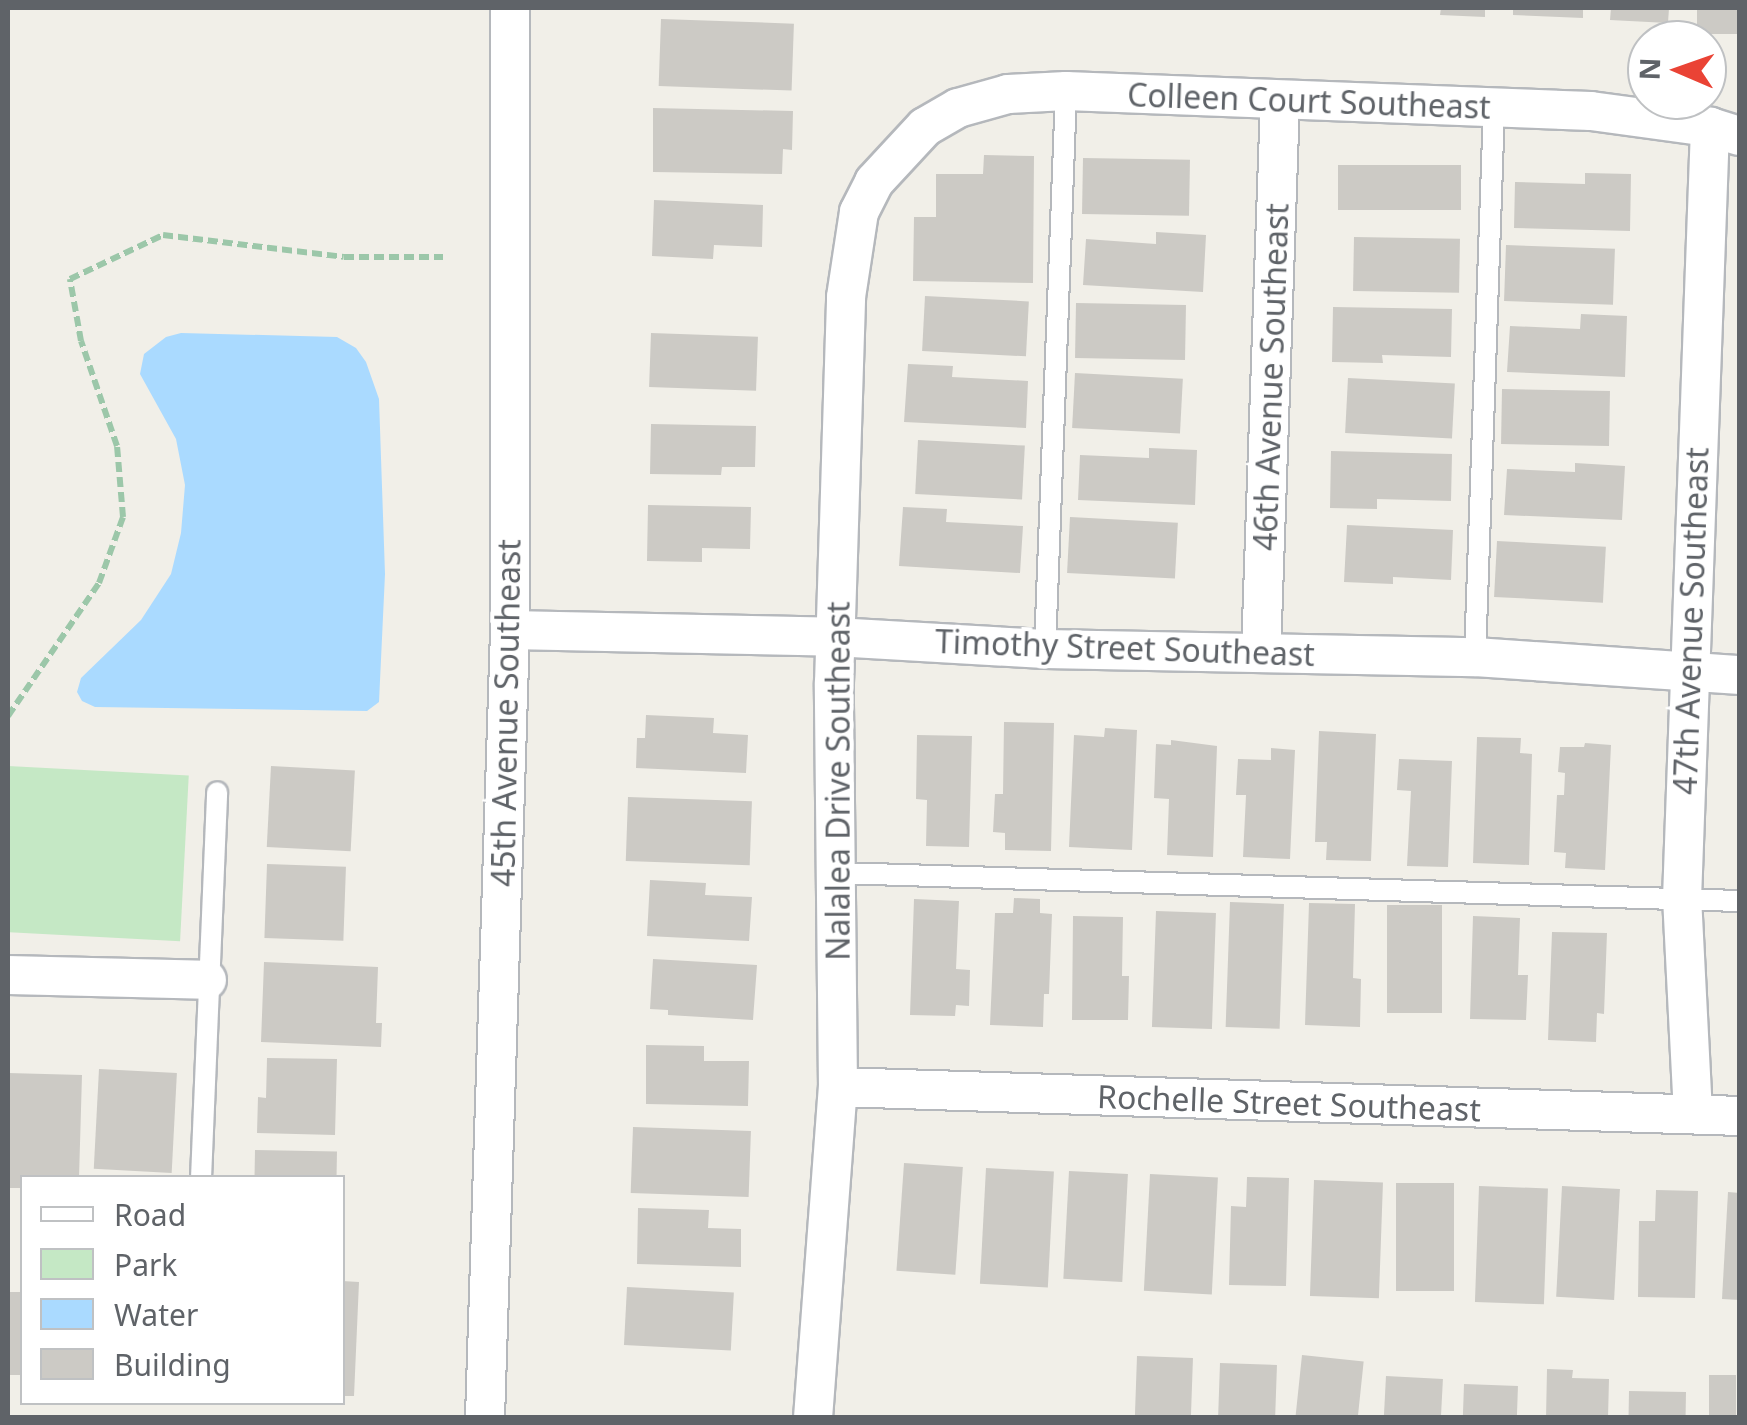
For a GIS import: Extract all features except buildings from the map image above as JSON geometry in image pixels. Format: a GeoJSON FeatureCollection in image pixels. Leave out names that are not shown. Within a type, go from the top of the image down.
{"type":"FeatureCollection","features":[{"type":"Feature","properties":{"kind":"street","name":"45th Avenue Southeast"},"geometry":{"type":"LineString","coordinates":[[485,1418],[510,630],[510,8]]}},
{"type":"Feature","properties":{"kind":"street","name":"Colleen Court Southeast"},"geometry":{"type":"LineString","coordinates":[[896,155],[925,128],[982,98],[1066,91],[1591,111],[1725,132]]}},
{"type":"Feature","properties":{"kind":"street","name":"46th Avenue Southeast"},"geometry":{"type":"LineString","coordinates":[[1261,652],[1280,100]]}},
{"type":"Feature","properties":{"kind":"street","name":"47th Avenue Southeast"},"geometry":{"type":"LineString","coordinates":[[1694,1114],[1682,899],[1690,673],[1725,132]]}},
{"type":"Feature","properties":{"kind":"street","name":"Nalalea Drive Southeast"},"geometry":{"type":"LineString","coordinates":[[813,1418],[838,1086],[835,637],[850,251],[859,212],[874,182],[896,155]]}},
{"type":"Feature","properties":{"kind":"street","name":"Timothy Street Southeast"},"geometry":{"type":"LineString","coordinates":[[510,630],[835,637],[1046,649],[1475,657],[1740,675]]}},
{"type":"Feature","properties":{"kind":"street"},"geometry":{"type":"LineString","coordinates":[[8,975],[207,980]]}},
{"type":"Feature","properties":{"kind":"street","name":"Rochelle Street Southeast"},"geometry":{"type":"LineString","coordinates":[[838,1086],[1740,1116]]}},
{"type":"Feature","properties":{"kind":"lane"},"geometry":{"type":"LineString","coordinates":[[1046,649],[1066,91]]}},
{"type":"Feature","properties":{"kind":"lane"},"geometry":{"type":"LineString","coordinates":[[1475,657],[1494,108]]}},
{"type":"Feature","properties":{"kind":"lane"},"geometry":{"type":"LineString","coordinates":[[201,1175],[217,792]]}},
{"type":"Feature","properties":{"kind":"lane"},"geometry":{"type":"LineString","coordinates":[[838,872],[1740,901]]}},
{"type":"Feature","properties":{"kind":"path"},"geometry":{"type":"LineString","coordinates":[[8,716],[99,583],[123,516],[117,446],[81,341],[70,279],[163,235],[344,257],[443,257]]}},
{"type":"Feature","properties":{"kind":"green space"},"geometry":{"type":"Polygon","coordinates":[[[8,766],[189,775],[180,941],[8,932],[8,766]]]}},
{"type":"Feature","properties":{"kind":"water"},"geometry":{"type":"Polygon","coordinates":[[[181,333],[337,337],[356,348],[366,362],[379,399],[385,574],[379,702],[367,711],[95,707],[82,701],[77,692],[81,678],[141,620],[171,574],[181,533],[185,485],[176,439],[140,374],[144,354],[166,337],[181,333]]]}}]}
